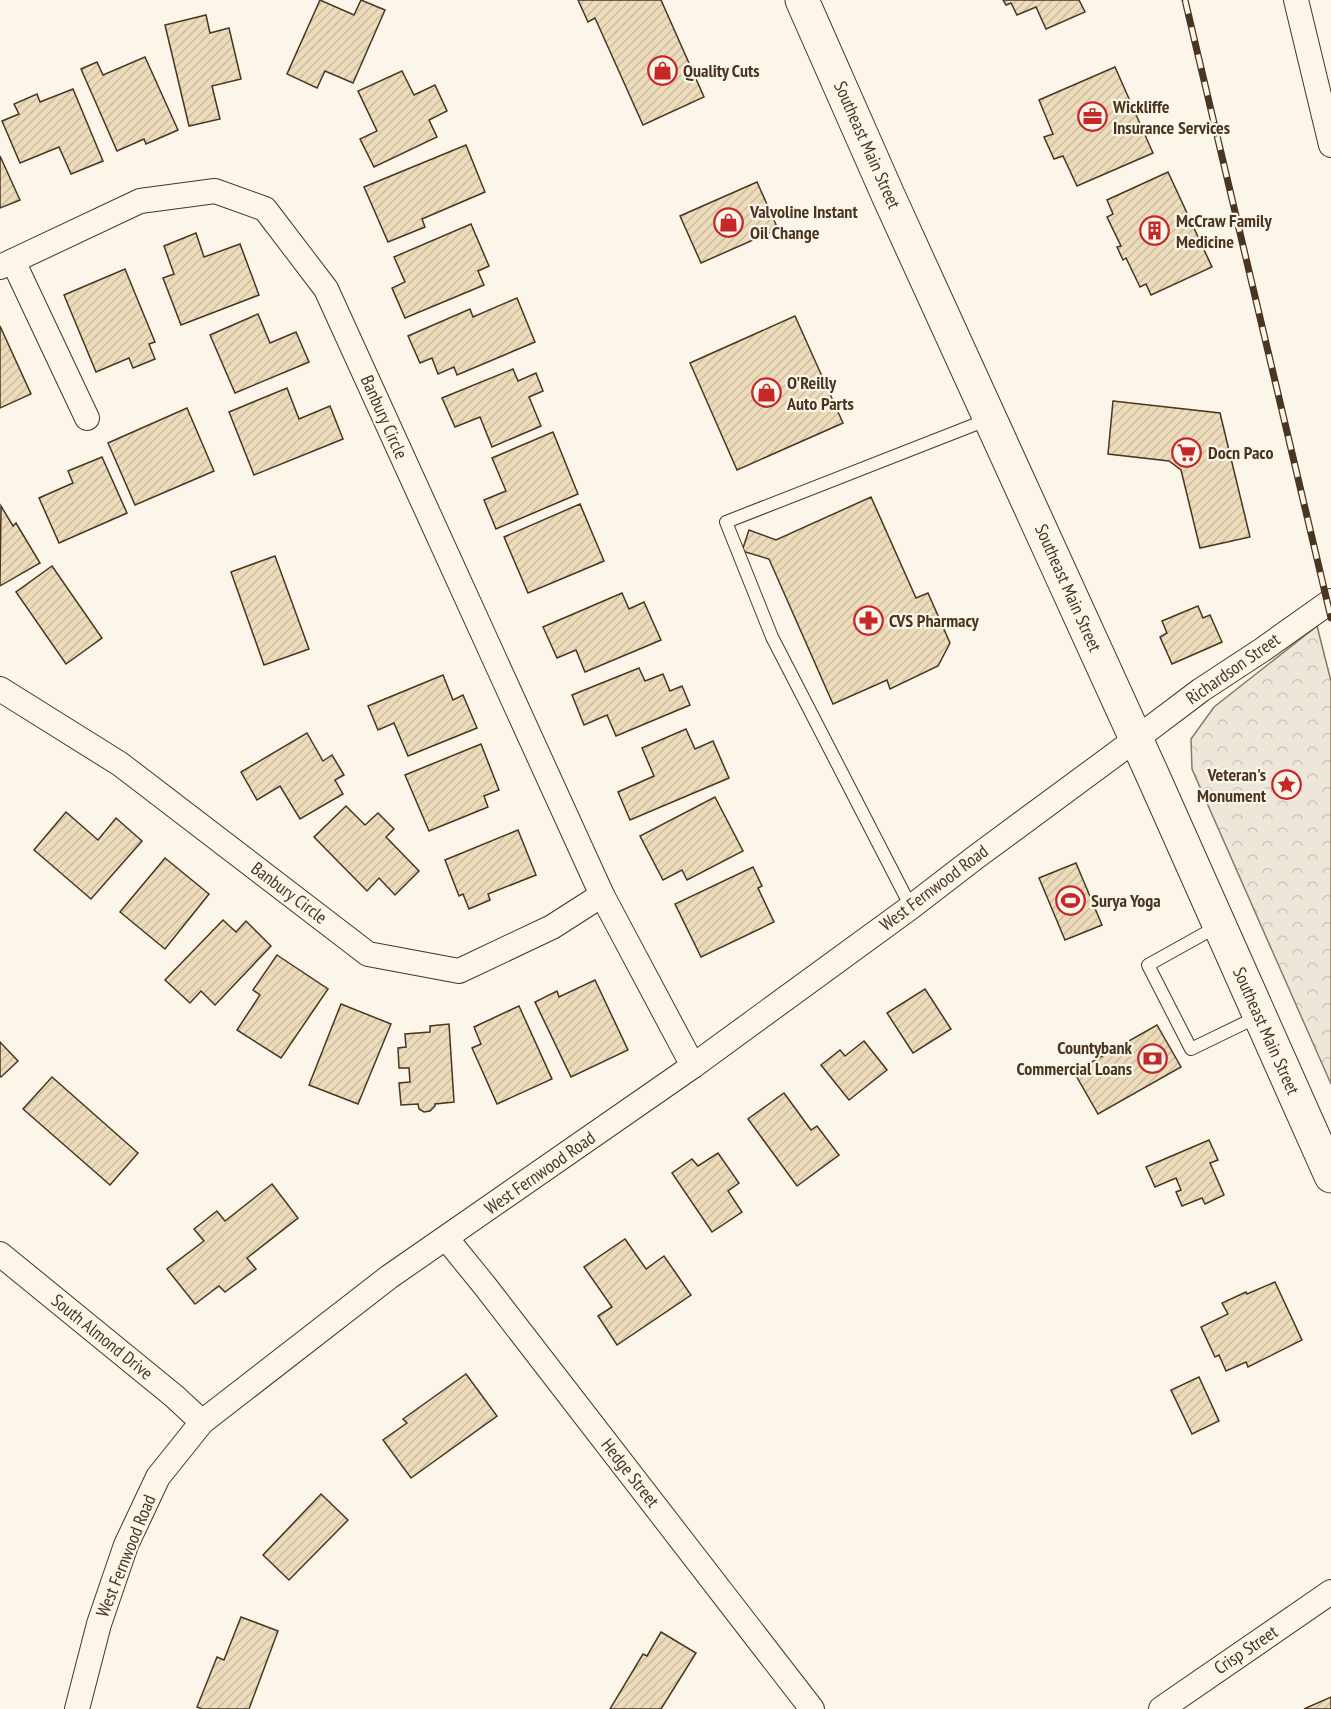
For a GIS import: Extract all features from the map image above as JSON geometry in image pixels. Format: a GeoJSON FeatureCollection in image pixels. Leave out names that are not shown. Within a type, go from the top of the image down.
{"type":"FeatureCollection","features":[{"type":"Feature","properties":{"kind":"main road","name":"Southeast Main Street"},"geometry":{"type":"LineString","coordinates":[[802,0],[1331,1176]]}},
{"type":"Feature","properties":{"kind":"street"},"geometry":{"type":"LineString","coordinates":[[1296,0],[1331,145]]}},
{"type":"Feature","properties":{"kind":"street","name":"Banbury Circle"},"geometry":{"type":"LineString","coordinates":[[6,264],[140,201],[215,191],[265,209],[326,289],[602,895],[693,1066]]}},
{"type":"Feature","properties":{"kind":"street"},"geometry":{"type":"LineString","coordinates":[[6,264],[87,418]]}},
{"type":"Feature","properties":{"kind":"street","name":"Richardson Street"},"geometry":{"type":"LineString","coordinates":[[1136,739],[1202,690],[1331,601]]}},
{"type":"Feature","properties":{"kind":"street","name":"Banbury Circle"},"geometry":{"type":"LineString","coordinates":[[0,689],[120,764],[368,954],[459,970],[552,927],[602,895]]}},
{"type":"Feature","properties":{"kind":"street","name":"West Fernwood Road"},"geometry":{"type":"LineString","coordinates":[[77,1709],[99,1624],[126,1545],[158,1477],[202,1422],[389,1276],[693,1066],[1136,739]]}},
{"type":"Feature","properties":{"kind":"street","name":"Hedge Street"},"geometry":{"type":"LineString","coordinates":[[446,1238],[812,1709]]}},
{"type":"Feature","properties":{"kind":"street","name":"South Almond Drive"},"geometry":{"type":"LineString","coordinates":[[0,1254],[174,1395],[202,1422]]}},
{"type":"Feature","properties":{"kind":"street","name":"Crisp Street"},"geometry":{"type":"LineString","coordinates":[[1161,1709],[1331,1592]]}},
{"type":"Feature","properties":{"kind":"lane"},"geometry":{"type":"LineString","coordinates":[[910,908],[772,637],[726,522],[990,418]]}},
{"type":"Feature","properties":{"kind":"lane"},"geometry":{"type":"LineString","coordinates":[[1220,925],[1148,965],[1191,1049],[1259,1016]]}},
{"type":"Feature","properties":{"kind":"green space"},"geometry":{"type":"Polygon","coordinates":[[[1317,626],[1331,681],[1331,1084],[1192,769],[1191,739],[1214,707],[1317,626]]]}},
{"type":"Feature","properties":{"kind":"building"},"geometry":{"type":"Polygon","coordinates":[[[320,0],[354,15],[361,0],[385,10],[353,83],[325,71],[317,88],[287,74],[320,0]]]}},
{"type":"Feature","properties":{"kind":"building"},"geometry":{"type":"Polygon","coordinates":[[[578,0],[661,0],[704,97],[643,125],[595,18],[588,22],[578,0]]]}},
{"type":"Feature","properties":{"kind":"building"},"geometry":{"type":"Polygon","coordinates":[[[1003,0],[1079,0],[1085,12],[1046,29],[1036,7],[1017,15],[1011,3],[1006,5],[1003,0]]]}},
{"type":"Feature","properties":{"kind":"building"},"geometry":{"type":"Polygon","coordinates":[[[206,15],[210,33],[229,28],[241,79],[212,86],[220,119],[189,126],[165,25],[206,15]]]}},
{"type":"Feature","properties":{"kind":"building"},"geometry":{"type":"Polygon","coordinates":[[[145,57],[178,130],[146,144],[144,139],[117,151],[81,69],[97,62],[103,75],[145,57]]]}},
{"type":"Feature","properties":{"kind":"building","name":"Wickliffe Insurance Services"},"geometry":{"type":"Polygon","coordinates":[[[1115,67],[1153,153],[1077,186],[1063,156],[1054,159],[1044,137],[1053,134],[1039,100],[1115,67]]]}},
{"type":"Feature","properties":{"kind":"building"},"geometry":{"type":"Polygon","coordinates":[[[402,71],[414,95],[435,85],[447,111],[429,120],[437,137],[374,167],[360,139],[377,131],[358,91],[402,71]]]}},
{"type":"Feature","properties":{"kind":"building"},"geometry":{"type":"Polygon","coordinates":[[[73,89],[103,161],[71,174],[59,147],[20,163],[2,121],[19,114],[14,104],[37,94],[40,102],[73,89]]]}},
{"type":"Feature","properties":{"kind":"building"},"geometry":{"type":"Polygon","coordinates":[[[466,145],[485,192],[422,219],[425,227],[388,242],[364,187],[466,145]]]}},
{"type":"Feature","properties":{"kind":"building"},"geometry":{"type":"Polygon","coordinates":[[[0,156],[20,200],[0,208],[0,156]]]}},
{"type":"Feature","properties":{"kind":"building","name":"McCraw Family Medicine"},"geometry":{"type":"Polygon","coordinates":[[[1168,172],[1212,267],[1151,295],[1146,284],[1140,287],[1126,258],[1123,260],[1117,247],[1121,246],[1107,217],[1113,214],[1107,200],[1168,172]]]}},
{"type":"Feature","properties":{"kind":"building","name":"Valvoline Instant Oil Change"},"geometry":{"type":"Polygon","coordinates":[[[757,182],[778,229],[701,263],[680,216],[757,182]]]}},
{"type":"Feature","properties":{"kind":"building"},"geometry":{"type":"Polygon","coordinates":[[[471,224],[489,266],[478,271],[484,285],[405,318],[392,288],[405,282],[394,257],[471,224]]]}},
{"type":"Feature","properties":{"kind":"building"},"geometry":{"type":"Polygon","coordinates":[[[196,233],[204,257],[240,244],[259,295],[181,325],[163,278],[174,274],[164,246],[196,233]]]}},
{"type":"Feature","properties":{"kind":"building"},"geometry":{"type":"Polygon","coordinates":[[[125,269],[155,342],[149,344],[155,359],[133,368],[129,358],[96,372],[64,295],[125,269]]]}},
{"type":"Feature","properties":{"kind":"building"},"geometry":{"type":"Polygon","coordinates":[[[517,298],[535,342],[457,375],[454,367],[438,374],[432,358],[420,363],[408,336],[470,309],[473,317],[517,298]]]}},
{"type":"Feature","properties":{"kind":"building"},"geometry":{"type":"Polygon","coordinates":[[[258,314],[270,343],[296,332],[309,362],[235,393],[210,335],[258,314]]]}},
{"type":"Feature","properties":{"kind":"building","name":"O'Reilly Auto Parts"},"geometry":{"type":"Polygon","coordinates":[[[795,316],[843,423],[737,470],[690,363],[795,316]]]}},
{"type":"Feature","properties":{"kind":"building"},"geometry":{"type":"Polygon","coordinates":[[[0,326],[31,394],[0,408],[0,326]]]}},
{"type":"Feature","properties":{"kind":"building"},"geometry":{"type":"Polygon","coordinates":[[[513,369],[518,381],[536,373],[543,391],[529,397],[541,426],[492,447],[480,417],[455,427],[442,398],[513,369]]]}},
{"type":"Feature","properties":{"kind":"building"},"geometry":{"type":"Polygon","coordinates":[[[287,388],[299,419],[330,406],[343,439],[254,475],[229,412],[287,388]]]}},
{"type":"Feature","properties":{"kind":"building"},"geometry":{"type":"Polygon","coordinates":[[[1113,401],[1220,413],[1250,537],[1200,548],[1181,470],[1169,461],[1108,454],[1113,401]]]}},
{"type":"Feature","properties":{"kind":"building"},"geometry":{"type":"Polygon","coordinates":[[[187,408],[214,471],[135,505],[108,443],[187,408]]]}},
{"type":"Feature","properties":{"kind":"building"},"geometry":{"type":"Polygon","coordinates":[[[553,432],[578,494],[496,529],[484,500],[506,491],[492,458],[553,432]]]}},
{"type":"Feature","properties":{"kind":"building"},"geometry":{"type":"Polygon","coordinates":[[[102,457],[127,513],[59,543],[39,498],[73,483],[68,471],[102,457]]]}},
{"type":"Feature","properties":{"kind":"building","name":"CVS Pharmacy"},"geometry":{"type":"Polygon","coordinates":[[[871,497],[916,598],[928,593],[950,643],[938,666],[890,689],[887,680],[833,704],[769,559],[742,551],[749,530],[776,540],[871,497]]]}},
{"type":"Feature","properties":{"kind":"building"},"geometry":{"type":"Polygon","coordinates":[[[580,504],[604,561],[528,593],[504,537],[580,504]]]}},
{"type":"Feature","properties":{"kind":"building"},"geometry":{"type":"Polygon","coordinates":[[[1,506],[13,526],[16,523],[40,563],[0,586],[1,506]]]}},
{"type":"Feature","properties":{"kind":"building"},"geometry":{"type":"Polygon","coordinates":[[[275,556],[309,649],[264,665],[231,572],[275,556]]]}},
{"type":"Feature","properties":{"kind":"building"},"geometry":{"type":"Polygon","coordinates":[[[52,566],[102,638],[66,664],[16,592],[52,566]]]}},
{"type":"Feature","properties":{"kind":"building"},"geometry":{"type":"Polygon","coordinates":[[[622,593],[629,609],[644,602],[661,640],[585,672],[576,650],[557,658],[543,627],[622,593]]]}},
{"type":"Feature","properties":{"kind":"building"},"geometry":{"type":"Polygon","coordinates":[[[1198,606],[1203,618],[1210,615],[1222,642],[1172,664],[1160,637],[1167,633],[1162,621],[1198,606]]]}},
{"type":"Feature","properties":{"kind":"building"},"geometry":{"type":"Polygon","coordinates":[[[639,668],[645,681],[663,674],[670,691],[682,686],[690,705],[616,736],[607,715],[584,725],[572,695],[639,668]]]}},
{"type":"Feature","properties":{"kind":"building"},"geometry":{"type":"Polygon","coordinates":[[[443,675],[453,700],[463,695],[477,728],[408,756],[394,723],[378,730],[368,706],[443,675]]]}},
{"type":"Feature","properties":{"kind":"building"},"geometry":{"type":"Polygon","coordinates":[[[686,729],[695,749],[713,741],[729,778],[630,820],[618,792],[654,776],[642,748],[686,729]]]}},
{"type":"Feature","properties":{"kind":"building"},"geometry":{"type":"Polygon","coordinates":[[[307,733],[323,761],[332,755],[344,775],[335,780],[343,794],[300,819],[280,786],[257,800],[241,772],[307,733]]]}},
{"type":"Feature","properties":{"kind":"building"},"geometry":{"type":"Polygon","coordinates":[[[481,744],[499,790],[484,796],[488,807],[429,831],[405,775],[481,744]]]}},
{"type":"Feature","properties":{"kind":"building"},"geometry":{"type":"Polygon","coordinates":[[[715,797],[743,851],[687,880],[682,870],[663,880],[640,836],[715,797]]]}},
{"type":"Feature","properties":{"kind":"building"},"geometry":{"type":"Polygon","coordinates":[[[346,806],[365,825],[378,813],[394,829],[386,837],[419,871],[395,895],[379,878],[367,891],[314,837],[346,806]]]}},
{"type":"Feature","properties":{"kind":"building"},"geometry":{"type":"Polygon","coordinates":[[[66,812],[98,840],[116,818],[142,841],[91,899],[34,850],[66,812]]]}},
{"type":"Feature","properties":{"kind":"building"},"geometry":{"type":"Polygon","coordinates":[[[518,830],[536,875],[488,894],[490,900],[469,909],[463,894],[459,896],[445,860],[518,830]]]}},
{"type":"Feature","properties":{"kind":"building"},"geometry":{"type":"Polygon","coordinates":[[[165,858],[209,894],[165,949],[120,912],[165,858]]]}},
{"type":"Feature","properties":{"kind":"building","name":"Surya Yoga"},"geometry":{"type":"Polygon","coordinates":[[[1076,863],[1102,925],[1065,940],[1039,878],[1076,863]]]}},
{"type":"Feature","properties":{"kind":"building"},"geometry":{"type":"Polygon","coordinates":[[[753,867],[762,886],[758,888],[774,922],[701,957],[675,904],[753,867]]]}},
{"type":"Feature","properties":{"kind":"building"},"geometry":{"type":"Polygon","coordinates":[[[223,920],[236,932],[246,921],[271,946],[215,1005],[201,991],[190,1003],[165,980],[223,920]]]}},
{"type":"Feature","properties":{"kind":"building"},"geometry":{"type":"Polygon","coordinates":[[[277,955],[328,989],[281,1058],[237,1030],[260,995],[253,990],[277,955]]]}},
{"type":"Feature","properties":{"kind":"building"},"geometry":{"type":"Polygon","coordinates":[[[595,980],[628,1050],[571,1077],[535,1002],[557,991],[559,997],[595,980]]]}},
{"type":"Feature","properties":{"kind":"building"},"geometry":{"type":"Polygon","coordinates":[[[925,989],[951,1029],[913,1053],[887,1013],[925,989]]]}},
{"type":"Feature","properties":{"kind":"building"},"geometry":{"type":"Polygon","coordinates":[[[341,1004],[391,1024],[358,1104],[309,1085],[341,1004]]]}},
{"type":"Feature","properties":{"kind":"building"},"geometry":{"type":"Polygon","coordinates":[[[519,1006],[552,1079],[497,1104],[472,1048],[481,1044],[474,1027],[519,1006]]]}},
{"type":"Feature","properties":{"kind":"building"},"geometry":{"type":"Polygon","coordinates":[[[449,1024],[454,1102],[435,1104],[430,1111],[424,1112],[419,1109],[418,1104],[401,1105],[399,1083],[410,1082],[409,1068],[399,1068],[398,1048],[406,1047],[405,1034],[430,1032],[430,1026],[449,1024]]]}},
{"type":"Feature","properties":{"kind":"building"},"geometry":{"type":"Polygon","coordinates":[[[1157,1025],[1181,1067],[1098,1114],[1074,1072],[1157,1025]]]}},
{"type":"Feature","properties":{"kind":"building"},"geometry":{"type":"Polygon","coordinates":[[[864,1041],[887,1070],[849,1100],[821,1065],[840,1050],[845,1056],[864,1041]]]}},
{"type":"Feature","properties":{"kind":"building"},"geometry":{"type":"Polygon","coordinates":[[[0,1042],[18,1061],[1,1077],[0,1076],[0,1042]]]}},
{"type":"Feature","properties":{"kind":"building"},"geometry":{"type":"Polygon","coordinates":[[[52,1077],[138,1153],[110,1185],[23,1109],[52,1077]]]}},
{"type":"Feature","properties":{"kind":"building"},"geometry":{"type":"Polygon","coordinates":[[[784,1093],[811,1130],[817,1126],[839,1155],[797,1186],[748,1119],[784,1093]]]}},
{"type":"Feature","properties":{"kind":"building"},"geometry":{"type":"Polygon","coordinates":[[[1209,1140],[1218,1160],[1210,1163],[1224,1195],[1205,1204],[1202,1198],[1182,1206],[1176,1192],[1181,1190],[1176,1178],[1155,1187],[1146,1167],[1209,1140]]]}},
{"type":"Feature","properties":{"kind":"building"},"geometry":{"type":"Polygon","coordinates":[[[718,1153],[739,1183],[728,1191],[742,1212],[712,1232],[672,1173],[692,1159],[698,1166],[718,1153]]]}},
{"type":"Feature","properties":{"kind":"building"},"geometry":{"type":"Polygon","coordinates":[[[272,1184],[298,1218],[247,1258],[256,1269],[225,1292],[219,1286],[195,1304],[167,1269],[204,1241],[194,1229],[217,1211],[225,1221],[272,1184]]]}},
{"type":"Feature","properties":{"kind":"building"},"geometry":{"type":"Polygon","coordinates":[[[625,1239],[646,1269],[664,1256],[691,1295],[617,1345],[598,1316],[612,1307],[584,1267],[625,1239]]]}},
{"type":"Feature","properties":{"kind":"building"},"geometry":{"type":"Polygon","coordinates":[[[1275,1282],[1302,1340],[1248,1367],[1246,1362],[1226,1371],[1219,1355],[1215,1357],[1201,1327],[1228,1314],[1222,1303],[1275,1282]]]}},
{"type":"Feature","properties":{"kind":"building"},"geometry":{"type":"Polygon","coordinates":[[[466,1374],[497,1416],[411,1478],[383,1440],[407,1423],[403,1419],[466,1374]]]}},
{"type":"Feature","properties":{"kind":"building"},"geometry":{"type":"Polygon","coordinates":[[[1199,1377],[1219,1421],[1192,1434],[1171,1390],[1199,1377]]]}},
{"type":"Feature","properties":{"kind":"building"},"geometry":{"type":"Polygon","coordinates":[[[321,1494],[348,1520],[289,1580],[263,1555],[321,1494]]]}},
{"type":"Feature","properties":{"kind":"building"},"geometry":{"type":"Polygon","coordinates":[[[241,1617],[278,1631],[249,1709],[202,1709],[197,1707],[217,1657],[224,1660],[241,1617]]]}},
{"type":"Feature","properties":{"kind":"building"},"geometry":{"type":"Polygon","coordinates":[[[661,1632],[696,1653],[661,1709],[610,1709],[643,1654],[647,1656],[661,1632]]]}},
{"type":"Feature","properties":{"kind":"building"},"geometry":{"type":"Polygon","coordinates":[[[1331,1697],[1331,1709],[1304,1709],[1331,1697]]]}},
{"type":"Feature","properties":{"kind":"railway"},"geometry":{"type":"LineString","coordinates":[[1185,0],[1331,618]]}},
{"type":"Feature","properties":{"kind":"place","name":"Quality Cuts"},"geometry":{"type":"Point","coordinates":[662,71]}},
{"type":"Feature","properties":{"kind":"place","name":"Wickliffe Insurance Services"},"geometry":{"type":"Point","coordinates":[1092,117]}},
{"type":"Feature","properties":{"kind":"place","name":"Valvoline Instant Oil Change"},"geometry":{"type":"Point","coordinates":[729,222]}},
{"type":"Feature","properties":{"kind":"place","name":"McCraw Family Medicine"},"geometry":{"type":"Point","coordinates":[1155,231]}},
{"type":"Feature","properties":{"kind":"place","name":"O'Reilly Auto Parts"},"geometry":{"type":"Point","coordinates":[766,393]}},
{"type":"Feature","properties":{"kind":"place","name":"Docn Paco"},"geometry":{"type":"Point","coordinates":[1187,453]}},
{"type":"Feature","properties":{"kind":"place","name":"CVS Pharmacy"},"geometry":{"type":"Point","coordinates":[868,621]}},
{"type":"Feature","properties":{"kind":"place","name":"Veteran's Monument"},"geometry":{"type":"Point","coordinates":[1287,785]}},
{"type":"Feature","properties":{"kind":"place","name":"Surya Yoga"},"geometry":{"type":"Point","coordinates":[1070,901]}},
{"type":"Feature","properties":{"kind":"place","name":"Countybank Commercial Loans"},"geometry":{"type":"Point","coordinates":[1153,1058]}}]}
